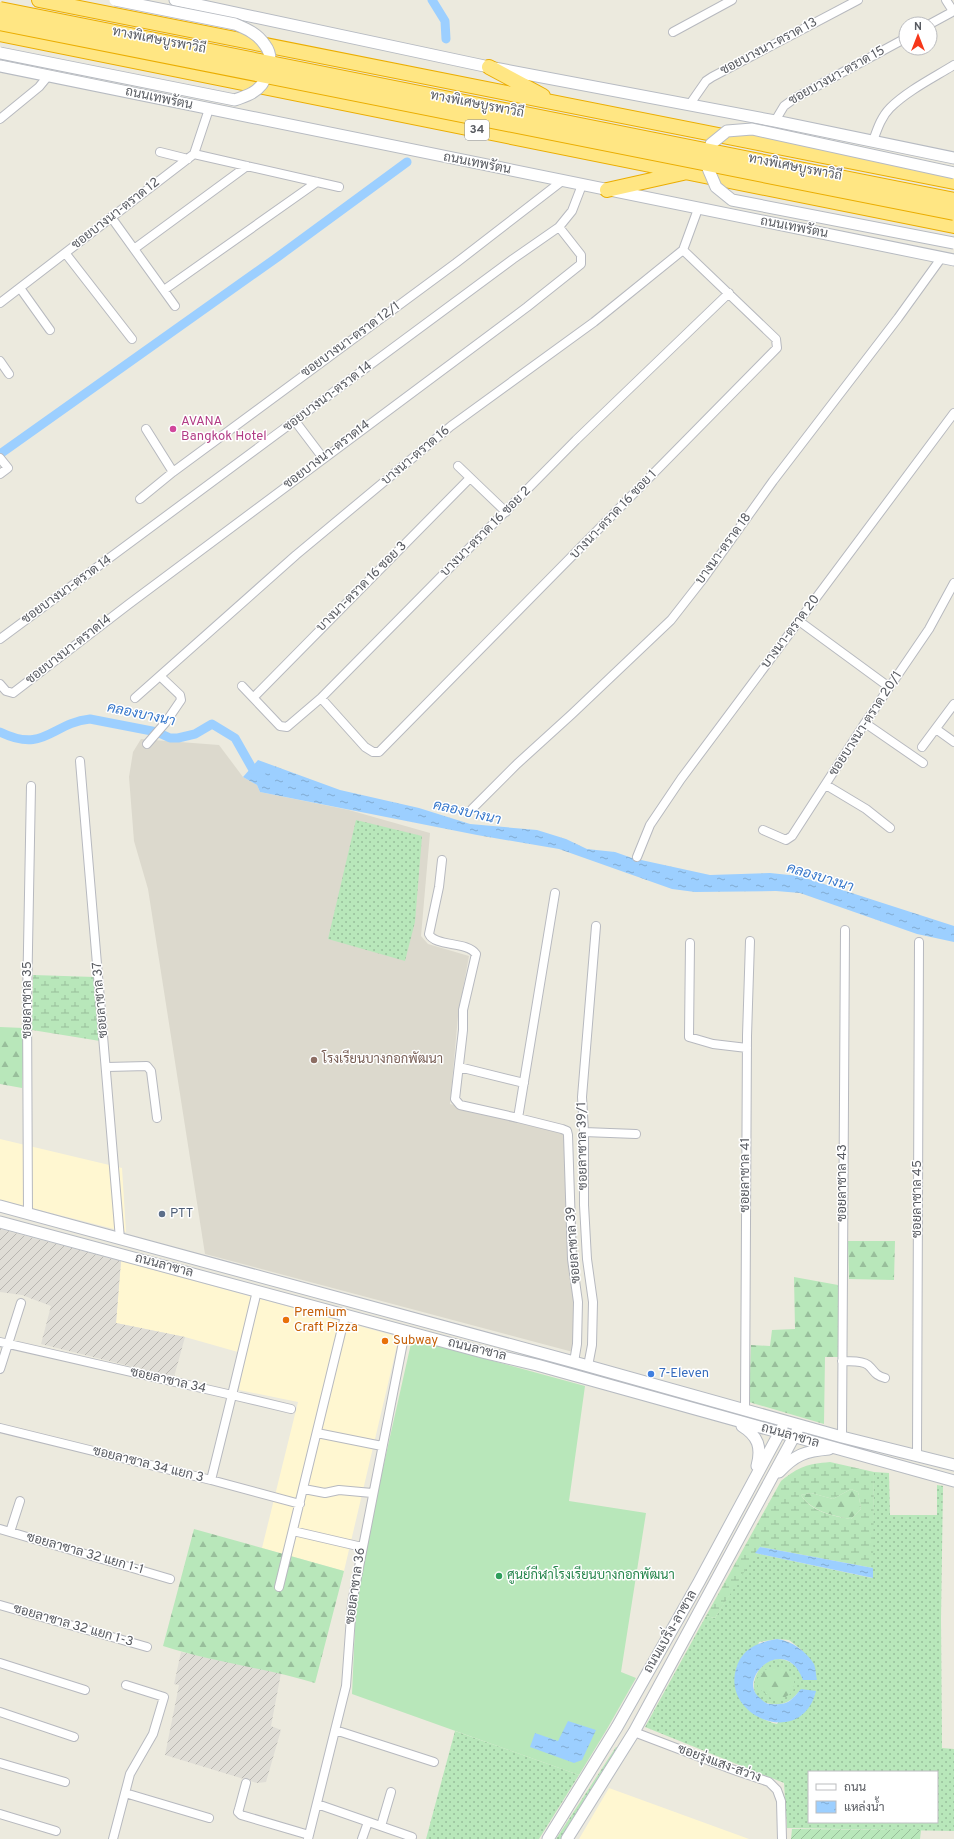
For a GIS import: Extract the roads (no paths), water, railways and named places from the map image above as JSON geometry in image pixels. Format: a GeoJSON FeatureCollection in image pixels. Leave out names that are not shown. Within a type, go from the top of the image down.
{"type":"FeatureCollection","features":[{"type":"Feature","properties":{"kind":"highway"},"geometry":{"type":"LineString","coordinates":[[39,0],[954,182]]}},
{"type":"Feature","properties":{"kind":"highway","name":"ทางพิเศษบูรพาวิถี"},"geometry":{"type":"LineString","coordinates":[[0,9],[954,200]]}},
{"type":"Feature","properties":{"kind":"highway","name":"ทางพิเศษบูรพาวิถี"},"geometry":{"type":"LineString","coordinates":[[0,23],[954,213]]}},
{"type":"Feature","properties":{"kind":"highway","name":"34"},"geometry":{"type":"LineString","coordinates":[[0,34],[954,226]]}},
{"type":"Feature","properties":{"kind":"highway"},"geometry":{"type":"LineString","coordinates":[[488,67],[556,103]]}},
{"type":"Feature","properties":{"kind":"highway"},"geometry":{"type":"LineString","coordinates":[[607,190],[690,172]]}},
{"type":"Feature","properties":{"kind":"street"},"geometry":{"type":"LineString","coordinates":[[0,53],[235,100],[253,93],[265,81],[270,63],[266,46],[253,32],[235,24],[115,0]]}},
{"type":"Feature","properties":{"kind":"street"},"geometry":{"type":"LineString","coordinates":[[175,0],[488,67],[690,104],[954,158]]}},
{"type":"Feature","properties":{"kind":"street"},"geometry":{"type":"LineString","coordinates":[[673,32],[732,0]]}},
{"type":"Feature","properties":{"kind":"street","name":"ซอยบางนา-ตราด 13"},"geometry":{"type":"LineString","coordinates":[[690,104],[706,82],[712,77],[858,0]]}},
{"type":"Feature","properties":{"kind":"street"},"geometry":{"type":"LineString","coordinates":[[938,20],[954,11],[946,0]]}},
{"type":"Feature","properties":{"kind":"street","name":"ซอยบางนา-ตราด 15"},"geometry":{"type":"LineString","coordinates":[[775,121],[784,106],[795,98],[898,42]]}},
{"type":"Feature","properties":{"kind":"street"},"geometry":{"type":"LineString","coordinates":[[873,141],[880,123],[890,108],[920,86],[954,65]]}},
{"type":"Feature","properties":{"kind":"street","name":"ถนนเทพรัตน"},"geometry":{"type":"LineString","coordinates":[[0,66],[954,260]]}},
{"type":"Feature","properties":{"kind":"street"},"geometry":{"type":"LineString","coordinates":[[0,119],[39,86],[48,76]]}},
{"type":"Feature","properties":{"kind":"street"},"geometry":{"type":"LineString","coordinates":[[191,156],[209,109]]}},
{"type":"Feature","properties":{"kind":"street"},"geometry":{"type":"LineString","coordinates":[[954,173],[752,129],[727,131],[711,144],[707,166],[716,187],[732,200],[954,243]]}},
{"type":"Feature","properties":{"kind":"street"},"geometry":{"type":"LineString","coordinates":[[160,152],[247,166],[339,187]]}},
{"type":"Feature","properties":{"kind":"street","name":"ซอยบางนา-ตราด 12"},"geometry":{"type":"LineString","coordinates":[[0,303],[66,254],[111,217],[191,156]]}},
{"type":"Feature","properties":{"kind":"street"},"geometry":{"type":"LineString","coordinates":[[134,249],[247,166]]}},
{"type":"Feature","properties":{"kind":"street","name":"ซอยบางนา-ตราด 12/1"},"geometry":{"type":"LineString","coordinates":[[140,499],[172,472],[456,263],[562,181]]}},
{"type":"Feature","properties":{"kind":"street"},"geometry":{"type":"LineString","coordinates":[[164,290],[316,182]]}},
{"type":"Feature","properties":{"kind":"street"},"geometry":{"type":"LineString","coordinates":[[559,227],[572,211],[582,185]]}},
{"type":"Feature","properties":{"kind":"street"},"geometry":{"type":"LineString","coordinates":[[683,250],[698,209]]}},
{"type":"Feature","properties":{"kind":"street"},"geometry":{"type":"LineString","coordinates":[[111,217],[175,306]]}},
{"type":"Feature","properties":{"kind":"street","name":"ซอยบางนา-ตราด 14"},"geometry":{"type":"LineString","coordinates":[[0,639],[513,259],[559,227]]}},
{"type":"Feature","properties":{"kind":"street","name":"ซอยบางนา-ตราด14"},"geometry":{"type":"LineString","coordinates":[[0,684],[6,691],[13,693],[323,458],[527,307],[581,264],[581,254],[559,227]]}},
{"type":"Feature","properties":{"kind":"street","name":"บางนา-ตราด 16 ซอย 1"},"geometry":{"type":"LineString","coordinates":[[321,698],[365,747],[373,752],[379,752],[777,348],[776,339],[683,250]]}},
{"type":"Feature","properties":{"kind":"street","name":"บางนา-ตราด 16"},"geometry":{"type":"LineString","coordinates":[[135,698],[296,555],[451,426],[582,331],[683,250]]}},
{"type":"Feature","properties":{"kind":"street"},"geometry":{"type":"LineString","coordinates":[[66,254],[132,339]]}},
{"type":"Feature","properties":{"kind":"street","name":"บางนา-ตราด 18"},"geometry":{"type":"LineString","coordinates":[[472,809],[517,764],[671,620],[703,579],[773,481],[898,318],[942,257]]}},
{"type":"Feature","properties":{"kind":"street"},"geometry":{"type":"LineString","coordinates":[[20,288],[50,330]]}},
{"type":"Feature","properties":{"kind":"street","name":"บางนา-ตราด 16 ซอย 2"},"geometry":{"type":"LineString","coordinates":[[242,686],[280,726],[287,727],[321,698],[576,440],[729,293]]}},
{"type":"Feature","properties":{"kind":"street"},"geometry":{"type":"LineString","coordinates":[[0,361],[10,374]]}},
{"type":"Feature","properties":{"kind":"street","name":"บางนา-ตราด 20"},"geometry":{"type":"LineString","coordinates":[[637,857],[650,825],[681,779],[954,413]]}},
{"type":"Feature","properties":{"kind":"street"},"geometry":{"type":"LineString","coordinates":[[295,421],[323,458]]}},
{"type":"Feature","properties":{"kind":"street"},"geometry":{"type":"LineString","coordinates":[[146,429],[172,472]]}},
{"type":"Feature","properties":{"kind":"street"},"geometry":{"type":"LineString","coordinates":[[0,474],[8,468],[2,460]]}},
{"type":"Feature","properties":{"kind":"street"},"geometry":{"type":"LineString","coordinates":[[458,466],[506,512]]}},
{"type":"Feature","properties":{"kind":"street","name":"บางนา-ตราด 16 ซอย 3"},"geometry":{"type":"LineString","coordinates":[[254,697],[470,478]]}},
{"type":"Feature","properties":{"kind":"street","name":"ซอยบางนา-ตราด 20/1"},"geometry":{"type":"LineString","coordinates":[[762,830],[786,840],[790,838],[826,785],[865,723],[929,629],[954,583]]}},
{"type":"Feature","properties":{"kind":"street"},"geometry":{"type":"LineString","coordinates":[[799,621],[889,687]]}},
{"type":"Feature","properties":{"kind":"street"},"geometry":{"type":"LineString","coordinates":[[147,744],[166,722],[179,704],[181,698],[180,695],[160,676]]}},
{"type":"Feature","properties":{"kind":"street"},"geometry":{"type":"LineString","coordinates":[[922,747],[954,704]]}},
{"type":"Feature","properties":{"kind":"street"},"geometry":{"type":"LineString","coordinates":[[865,723],[922,763]]}},
{"type":"Feature","properties":{"kind":"street"},"geometry":{"type":"LineString","coordinates":[[936,729],[954,742]]}},
{"type":"Feature","properties":{"kind":"street","name":"ซอยลาซาล 37"},"geometry":{"type":"LineString","coordinates":[[80,761],[107,1067],[120,1239]]}},
{"type":"Feature","properties":{"kind":"street"},"geometry":{"type":"LineString","coordinates":[[826,785],[866,809],[890,828]]}},
{"type":"Feature","properties":{"kind":"street","name":"ซอยลาซาล 35"},"geometry":{"type":"LineString","coordinates":[[28,1214],[27,1002],[31,786]]}},
{"type":"Feature","properties":{"kind":"street","name":"ซอยลาซาล 39"},"geometry":{"type":"LineString","coordinates":[[442,860],[439,887],[429,934],[434,939],[469,948],[476,954],[463,1010],[463,1030],[455,1099],[456,1103],[562,1129],[566,1131],[568,1135],[572,1259],[578,1302],[577,1344],[574,1362]]}},
{"type":"Feature","properties":{"kind":"street"},"geometry":{"type":"LineString","coordinates":[[518,1118],[556,893]]}},
{"type":"Feature","properties":{"kind":"street","name":"ซอยลาซาล 39/1"},"geometry":{"type":"LineString","coordinates":[[588,1366],[592,1345],[593,1302],[587,1258],[584,1205],[584,1132],[582,1097],[596,926]]}},
{"type":"Feature","properties":{"kind":"street","name":"ซอยลาซาล 43"},"geometry":{"type":"LineString","coordinates":[[842,1437],[845,930]]}},
{"type":"Feature","properties":{"kind":"street","name":"ซอยลาซาล 41"},"geometry":{"type":"LineString","coordinates":[[745,1409],[747,1048],[750,941]]}},
{"type":"Feature","properties":{"kind":"street","name":"ซอยลาซาล 45"},"geometry":{"type":"LineString","coordinates":[[919,942],[923,1457]]}},
{"type":"Feature","properties":{"kind":"street"},"geometry":{"type":"LineString","coordinates":[[690,943],[689,1037],[713,1044],[747,1048]]}},
{"type":"Feature","properties":{"kind":"street"},"geometry":{"type":"LineString","coordinates":[[107,1067],[147,1066],[150,1068],[158,1118]]}},
{"type":"Feature","properties":{"kind":"street"},"geometry":{"type":"LineString","coordinates":[[459,1067],[524,1083]]}},
{"type":"Feature","properties":{"kind":"street"},"geometry":{"type":"LineString","coordinates":[[584,1132],[636,1134]]}},
{"type":"Feature","properties":{"kind":"street","name":"ถนนลาซาล"},"geometry":{"type":"LineString","coordinates":[[0,1206],[574,1362],[842,1437],[954,1465]]}},
{"type":"Feature","properties":{"kind":"street","name":"ถนนลาซาล"},"geometry":{"type":"LineString","coordinates":[[0,1222],[405,1332],[537,1365],[954,1481]]}},
{"type":"Feature","properties":{"kind":"street"},"geometry":{"type":"LineString","coordinates":[[232,1395],[257,1291]]}},
{"type":"Feature","properties":{"kind":"street"},"geometry":{"type":"LineString","coordinates":[[0,1369],[4,1343],[21,1303]]}},
{"type":"Feature","properties":{"kind":"street"},"geometry":{"type":"LineString","coordinates":[[279,1587],[345,1316]]}},
{"type":"Feature","properties":{"kind":"street"},"geometry":{"type":"LineString","coordinates":[[405,1332],[408,1317]]}},
{"type":"Feature","properties":{"kind":"street","name":"ซอยลาซาล 36"},"geometry":{"type":"LineString","coordinates":[[308,1837],[346,1686],[352,1603],[372,1493],[405,1332]]}},
{"type":"Feature","properties":{"kind":"street","name":"ซอยลาซาล 34"},"geometry":{"type":"LineString","coordinates":[[4,1343],[291,1409]]}},
{"type":"Feature","properties":{"kind":"street"},"geometry":{"type":"LineString","coordinates":[[537,1365],[541,1353]]}},
{"type":"Feature","properties":{"kind":"street"},"geometry":{"type":"LineString","coordinates":[[842,1361],[862,1362],[868,1366],[875,1375],[885,1378]]}},
{"type":"Feature","properties":{"kind":"street","name":"ซอยลาซาล 34 แยก 3"},"geometry":{"type":"LineString","coordinates":[[0,1428],[211,1480],[232,1395]]}},
{"type":"Feature","properties":{"kind":"street"},"geometry":{"type":"LineString","coordinates":[[724,1418],[749,1430],[760,1445],[758,1464],[750,1488]]}},
{"type":"Feature","properties":{"kind":"street","name":"ถนนแบริ่ง-ลาซาล"},"geometry":{"type":"LineString","coordinates":[[548,1839],[612,1736],[699,1582],[785,1421]]}},
{"type":"Feature","properties":{"kind":"street","name":"ถนนแบริ่ง-ลาซาล"},"geometry":{"type":"LineString","coordinates":[[567,1839],[634,1732],[800,1425]]}},
{"type":"Feature","properties":{"kind":"street"},"geometry":{"type":"LineString","coordinates":[[317,1433],[382,1446]]}},
{"type":"Feature","properties":{"kind":"street"},"geometry":{"type":"LineString","coordinates":[[766,1489],[785,1466],[794,1458],[805,1453],[829,1449],[847,1452]]}},
{"type":"Feature","properties":{"kind":"street"},"geometry":{"type":"LineString","coordinates":[[923,1457],[925,1474]]}},
{"type":"Feature","properties":{"kind":"street"},"geometry":{"type":"LineString","coordinates":[[211,1480],[300,1504]]}},
{"type":"Feature","properties":{"kind":"street"},"geometry":{"type":"LineString","coordinates":[[304,1488],[325,1493],[339,1490],[372,1493]]}},
{"type":"Feature","properties":{"kind":"street"},"geometry":{"type":"LineString","coordinates":[[10,1532],[20,1502]]}},
{"type":"Feature","properties":{"kind":"street","name":"ซอยลาซาล 32 แยก 1-1"},"geometry":{"type":"LineString","coordinates":[[0,1529],[170,1579]]}},
{"type":"Feature","properties":{"kind":"street"},"geometry":{"type":"LineString","coordinates":[[293,1531],[362,1547]]}},
{"type":"Feature","properties":{"kind":"street","name":"ซอยลาซาล 32 แยก 1-3"},"geometry":{"type":"LineString","coordinates":[[0,1605],[147,1647]]}},
{"type":"Feature","properties":{"kind":"street"},"geometry":{"type":"LineString","coordinates":[[0,1662],[85,1690]]}},
{"type":"Feature","properties":{"kind":"street"},"geometry":{"type":"LineString","coordinates":[[112,1839],[133,1768],[153,1734],[164,1697],[126,1685]]}},
{"type":"Feature","properties":{"kind":"street"},"geometry":{"type":"LineString","coordinates":[[0,1712],[74,1737]]}},
{"type":"Feature","properties":{"kind":"street"},"geometry":{"type":"LineString","coordinates":[[335,1730],[434,1762]]}},
{"type":"Feature","properties":{"kind":"street","name":"ซอยรุ่งแสง-สว่าง"},"geometry":{"type":"LineString","coordinates":[[634,1732],[769,1782],[778,1790],[781,1801],[782,1839]]}},
{"type":"Feature","properties":{"kind":"street"},"geometry":{"type":"LineString","coordinates":[[612,1736],[626,1744]]}},
{"type":"Feature","properties":{"kind":"street"},"geometry":{"type":"LineString","coordinates":[[0,1762],[65,1782]]}},
{"type":"Feature","properties":{"kind":"street"},"geometry":{"type":"LineString","coordinates":[[246,1783],[238,1808],[238,1812],[241,1815],[308,1837]]}},
{"type":"Feature","properties":{"kind":"street"},"geometry":{"type":"LineString","coordinates":[[381,1826],[391,1792]]}},
{"type":"Feature","properties":{"kind":"street"},"geometry":{"type":"LineString","coordinates":[[125,1793],[209,1818]]}},
{"type":"Feature","properties":{"kind":"street"},"geometry":{"type":"LineString","coordinates":[[317,1804],[412,1837]]}},
{"type":"Feature","properties":{"kind":"street"},"geometry":{"type":"LineString","coordinates":[[0,1814],[56,1831]]}},
{"type":"Feature","properties":{"kind":"street"},"geometry":{"type":"LineString","coordinates":[[362,1839],[368,1822]]}},
{"type":"Feature","properties":{"kind":"water"},"geometry":{"type":"Polygon","coordinates":[[[258,760],[340,790],[419,808],[470,824],[537,830],[566,839],[587,849],[615,852],[632,858],[710,875],[770,873],[799,876],[954,926],[954,942],[917,934],[800,893],[776,891],[695,892],[672,889],[559,849],[477,835],[260,792],[257,785],[243,777],[258,760]]]}},
{"type":"Feature","properties":{"kind":"water"},"geometry":{"type":"Polygon","coordinates":[[[760,1547],[873,1568],[873,1578],[755,1553],[760,1547]]]}},
{"type":"Feature","properties":{"kind":"water"},"geometry":{"type":"Polygon","coordinates":[[[777,1639],[793,1644],[811,1659],[814,1664],[817,1680],[803,1680],[795,1666],[785,1660],[775,1660],[765,1664],[758,1671],[754,1680],[754,1690],[763,1701],[767,1703],[781,1704],[788,1702],[801,1689],[816,1691],[808,1709],[796,1719],[781,1722],[766,1720],[751,1713],[741,1701],[735,1686],[736,1669],[742,1656],[751,1648],[763,1642],[777,1639]]]}},
{"type":"Feature","properties":{"kind":"water"},"geometry":{"type":"Polygon","coordinates":[[[568,1721],[596,1730],[582,1760],[574,1763],[530,1747],[535,1733],[558,1741],[568,1721]]]}},
{"type":"Feature","properties":{"kind":"waterway"},"geometry":{"type":"LineString","coordinates":[[432,0],[445,21],[446,39]]}},
{"type":"Feature","properties":{"kind":"waterway"},"geometry":{"type":"LineString","coordinates":[[0,454],[279,256],[407,162]]}},
{"type":"Feature","properties":{"kind":"waterway","name":"คลองบางนา"},"geometry":{"type":"LineString","coordinates":[[0,732],[15,738],[28,740],[38,739],[66,726],[90,719],[157,732],[170,738],[178,738],[195,734],[212,724],[235,738],[252,768],[261,773]]}},
{"type":"Feature","properties":{"kind":"place","name":"AVANA Bangkok Hotel"},"geometry":{"type":"Point","coordinates":[173,429]}},
{"type":"Feature","properties":{"kind":"place","name":"โรงเรียนบางกอกพัฒนา"},"geometry":{"type":"Point","coordinates":[314,1060]}},
{"type":"Feature","properties":{"kind":"place","name":"PTT"},"geometry":{"type":"Point","coordinates":[162,1214]}},
{"type":"Feature","properties":{"kind":"place","name":"Premium Craft Pizza"},"geometry":{"type":"Point","coordinates":[286,1320]}},
{"type":"Feature","properties":{"kind":"place","name":"Subway"},"geometry":{"type":"Point","coordinates":[385,1341]}},
{"type":"Feature","properties":{"kind":"place","name":"7-Eleven"},"geometry":{"type":"Point","coordinates":[651,1374]}},
{"type":"Feature","properties":{"kind":"place","name":"ศูนย์กีฬาโรงเรียนบางกอกพัฒนา"},"geometry":{"type":"Point","coordinates":[499,1576]}}]}
